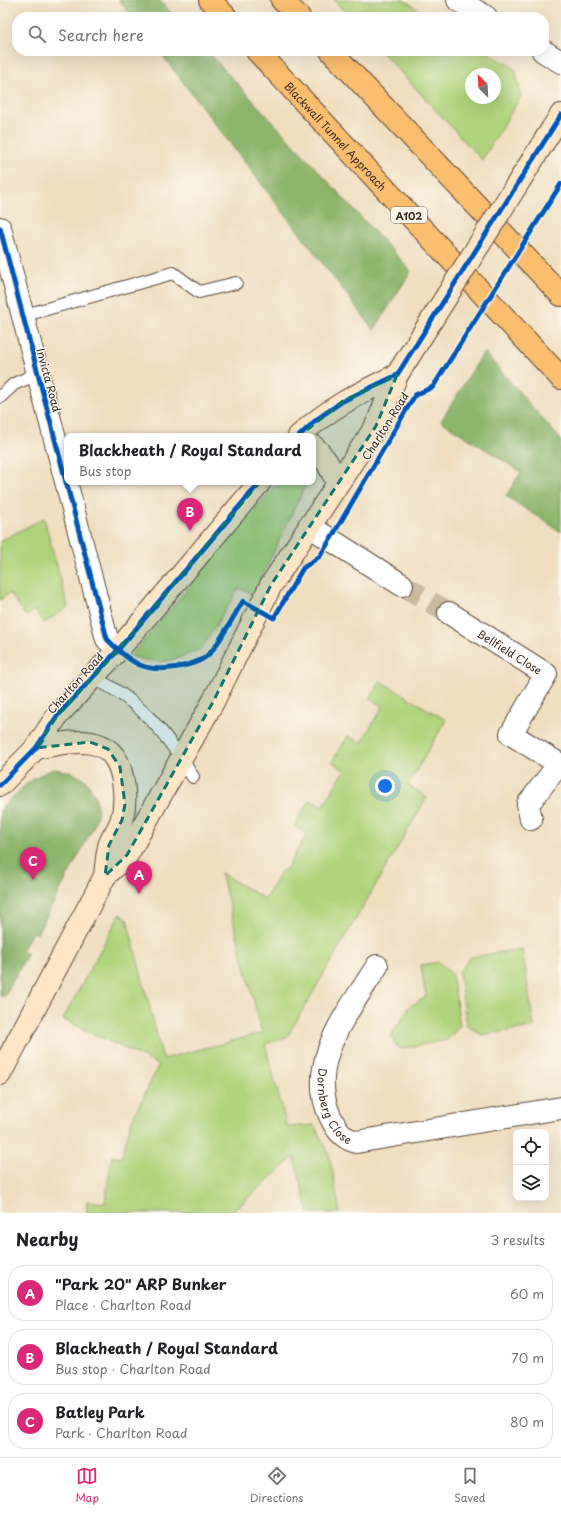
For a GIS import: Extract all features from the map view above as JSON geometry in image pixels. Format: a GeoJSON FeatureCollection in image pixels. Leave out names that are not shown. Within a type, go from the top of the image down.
{"type":"FeatureCollection","features":[{"type":"Feature","properties":{"kind":"highway"},"geometry":{"type":"LineString","coordinates":[[210,0],[221,12]]}},
{"type":"Feature","properties":{"kind":"highway"},"geometry":{"type":"LineString","coordinates":[[282,0],[293,12]]}},
{"type":"Feature","properties":{"kind":"highway","name":"Blackwall Tunnel Approach"},"geometry":{"type":"LineString","coordinates":[[262,56],[561,378]]}},
{"type":"Feature","properties":{"kind":"highway"},"geometry":{"type":"LineString","coordinates":[[336,56],[561,294]]}},
{"type":"Feature","properties":{"kind":"main road","name":"Charlton Road"},"geometry":{"type":"LineString","coordinates":[[0,1074],[105,876],[126,855],[213,702],[271,585],[376,426],[397,375],[557,122]]}},
{"type":"Feature","properties":{"kind":"main road","name":"Charlton Road"},"geometry":{"type":"LineString","coordinates":[[302,433],[317,419],[344,401],[397,375]]}},
{"type":"Feature","properties":{"kind":"main road"},"geometry":{"type":"LineString","coordinates":[[316,449],[323,455],[331,467],[337,483]]}},
{"type":"Feature","properties":{"kind":"main road","name":"Charlton Road"},"geometry":{"type":"LineString","coordinates":[[0,785],[36,748],[57,716],[94,678],[257,485]]}},
{"type":"Feature","properties":{"kind":"main road"},"geometry":{"type":"LineString","coordinates":[[36,748],[68,743],[90,742],[108,749],[120,767],[126,792],[125,804],[122,820],[109,845],[105,876]]}},
{"type":"Feature","properties":{"kind":"street"},"geometry":{"type":"LineString","coordinates":[[458,0],[478,12]]}},
{"type":"Feature","properties":{"kind":"street"},"geometry":{"type":"LineString","coordinates":[[549,55],[561,62]]}},
{"type":"Feature","properties":{"kind":"street","name":"Invicta Road"},"geometry":{"type":"LineString","coordinates":[[0,228],[64,476]]}},
{"type":"Feature","properties":{"kind":"street","name":"Invicta Road"},"geometry":{"type":"LineString","coordinates":[[66,485],[107,639],[118,650]]}},
{"type":"Feature","properties":{"kind":"street"},"geometry":{"type":"LineString","coordinates":[[309,526],[402,585]]}},
{"type":"Feature","properties":{"kind":"street","name":"Bellfield Close"},"geometry":{"type":"LineString","coordinates":[[448,613],[546,674],[511,734],[560,764],[528,804],[531,819]]}},
{"type":"Feature","properties":{"kind":"street","name":"Dornberg Close"},"geometry":{"type":"LineString","coordinates":[[377,966],[336,1034],[327,1052],[322,1071],[321,1086],[324,1102],[336,1128],[345,1139],[356,1142],[561,1108]]}},
{"type":"Feature","properties":{"kind":"lane"},"geometry":{"type":"LineString","coordinates":[[22,316],[174,273],[199,292],[236,283]]}},
{"type":"Feature","properties":{"kind":"lane"},"geometry":{"type":"LineString","coordinates":[[0,397],[14,384],[37,374]]}},
{"type":"Feature","properties":{"kind":"lane"},"geometry":{"type":"LineString","coordinates":[[94,678],[114,689],[142,709],[160,728],[181,757],[193,777]]}},
{"type":"Feature","properties":{"kind":"highlighted area"},"geometry":{"type":"Polygon","coordinates":[[[397,375],[376,426],[271,585],[213,702],[127,855],[105,876],[109,845],[122,820],[125,804],[120,767],[108,749],[90,742],[36,748],[57,716],[118,650],[297,438],[343,401],[397,375]]]}},
{"type":"Feature","properties":{"kind":"green space"},"geometry":{"type":"Polygon","coordinates":[[[119,0],[159,0],[170,12],[128,12],[119,0]]]}},
{"type":"Feature","properties":{"kind":"green space"},"geometry":{"type":"Polygon","coordinates":[[[334,0],[404,0],[422,12],[345,12],[334,0]]]}},
{"type":"Feature","properties":{"kind":"green space"},"geometry":{"type":"Polygon","coordinates":[[[163,56],[212,56],[411,271],[374,330],[163,56]]]}},
{"type":"Feature","properties":{"kind":"green space"},"geometry":{"type":"Polygon","coordinates":[[[386,56],[494,56],[515,69],[521,96],[482,160],[386,56]]]}},
{"type":"Feature","properties":{"kind":"green space"},"geometry":{"type":"Polygon","coordinates":[[[484,352],[561,440],[561,532],[506,496],[521,472],[441,421],[484,352]]]}},
{"type":"Feature","properties":{"kind":"green space"},"geometry":{"type":"Polygon","coordinates":[[[275,485],[306,485],[253,595],[239,588],[201,649],[179,658],[162,662],[131,656],[275,485]]]}},
{"type":"Feature","properties":{"kind":"green space"},"geometry":{"type":"Polygon","coordinates":[[[44,518],[68,607],[44,623],[35,610],[26,616],[10,593],[0,600],[0,541],[44,518]]]}},
{"type":"Feature","properties":{"kind":"green space"},"geometry":{"type":"Polygon","coordinates":[[[380,681],[446,720],[408,785],[427,797],[287,1037],[265,1044],[287,1127],[314,1125],[329,1154],[340,1213],[309,1213],[294,1157],[231,1213],[87,1213],[87,1201],[105,1203],[112,1156],[121,1158],[132,1120],[159,1065],[63,1019],[120,914],[127,919],[163,1059],[262,1033],[221,873],[265,899],[282,870],[285,871],[307,834],[294,826],[310,800],[322,807],[345,770],[332,762],[348,736],[361,743],[383,706],[370,699],[380,681]]]}},
{"type":"Feature","properties":{"kind":"green space"},"geometry":{"type":"Polygon","coordinates":[[[54,769],[71,772],[85,780],[95,795],[98,811],[93,828],[37,934],[32,932],[23,950],[28,953],[4,997],[0,996],[0,810],[18,791],[31,781],[54,769]]]}},
{"type":"Feature","properties":{"kind":"green space"},"geometry":{"type":"Polygon","coordinates":[[[522,949],[534,1027],[482,1035],[467,1026],[459,972],[471,957],[522,949]]]}},
{"type":"Feature","properties":{"kind":"green space"},"geometry":{"type":"Polygon","coordinates":[[[438,962],[452,974],[460,1026],[447,1040],[399,1049],[391,1036],[409,1007],[426,997],[421,965],[438,962]]]}},
{"type":"Feature","properties":{"kind":"tunnel"},"geometry":{"type":"LineString","coordinates":[[402,585],[449,613]]}},
{"type":"Feature","properties":{"kind":"cycle path"},"geometry":{"type":"LineString","coordinates":[[302,433],[317,419],[343,401],[397,375],[561,115]]}},
{"type":"Feature","properties":{"kind":"cycle path"},"geometry":{"type":"LineString","coordinates":[[67,485],[107,639],[132,661],[149,668],[159,669],[183,666],[201,660],[219,641],[243,601],[274,618],[303,568],[320,556],[415,395],[433,387],[561,184]]}},
{"type":"Feature","properties":{"kind":"cycle path"},"geometry":{"type":"LineString","coordinates":[[0,228],[64,474]]}},
{"type":"Feature","properties":{"kind":"cycle path"},"geometry":{"type":"LineString","coordinates":[[0,785],[36,748],[57,716],[118,650],[257,485]]}},
{"type":"Feature","properties":{"kind":"place","name":"Blackheath / Royal Standard"},"geometry":{"type":"Point","coordinates":[190,531]}},
{"type":"Feature","properties":{"kind":"place","name":"Batley Park"},"geometry":{"type":"Point","coordinates":[33,880]}},
{"type":"Feature","properties":{"kind":"place","name":"\"Park 20\" ARP Bunker"},"geometry":{"type":"Point","coordinates":[139,894]}}]}
